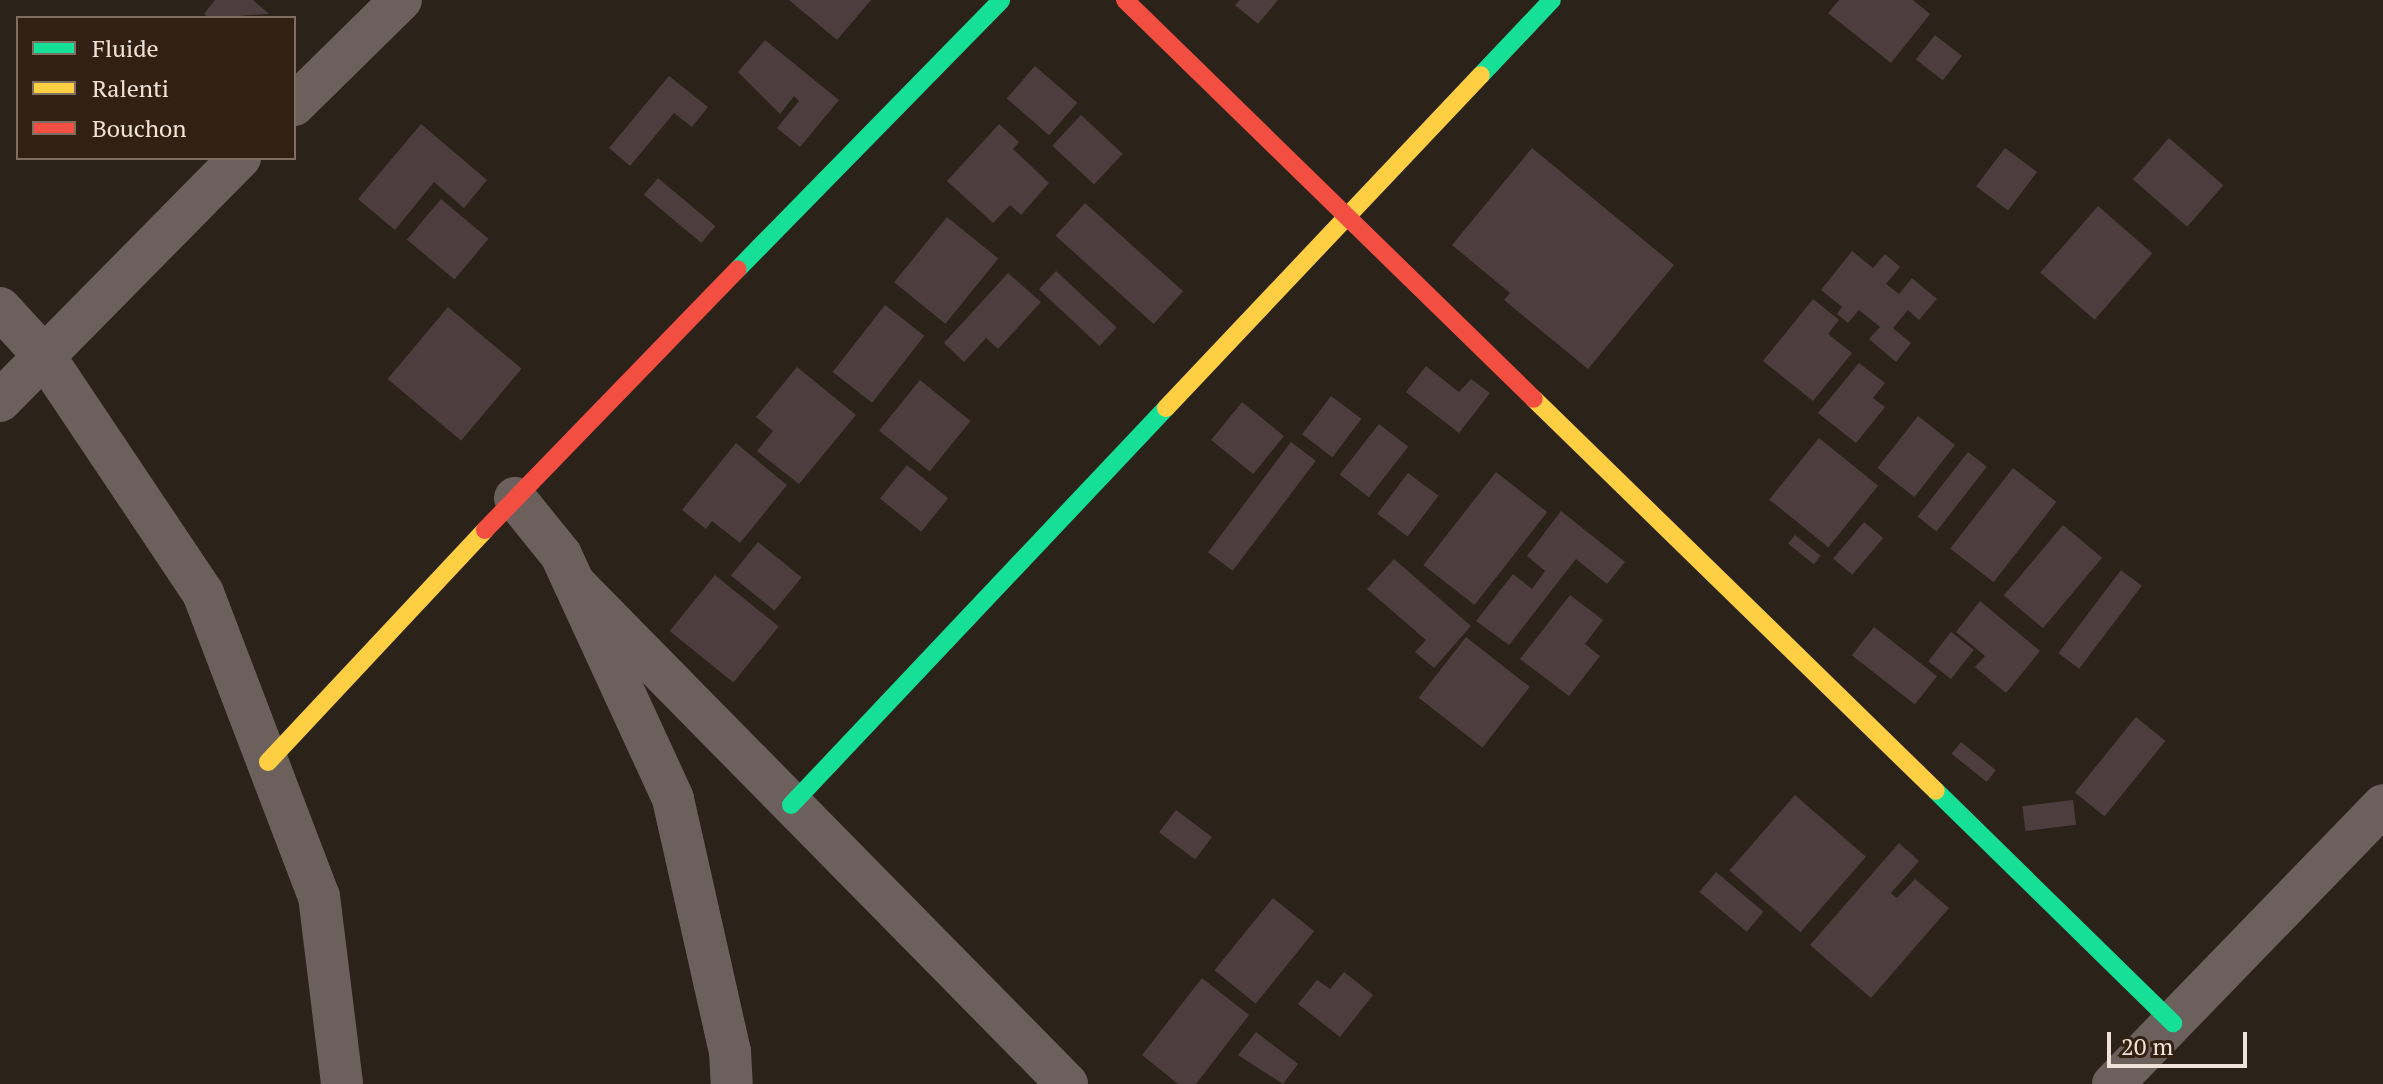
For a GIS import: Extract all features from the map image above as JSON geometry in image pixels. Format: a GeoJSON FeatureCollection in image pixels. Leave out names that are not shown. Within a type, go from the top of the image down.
{"type":"FeatureCollection","features":[{"type":"Feature","properties":{"kind":"street"},"geometry":{"type":"LineString","coordinates":[[296,103],[401,0]]}},
{"type":"Feature","properties":{"kind":"street"},"geometry":{"type":"LineString","coordinates":[[268,762],[515,498],[1001,0]]}},
{"type":"Feature","properties":{"kind":"street"},"geometry":{"type":"LineString","coordinates":[[1125,0],[2173,1023]]}},
{"type":"Feature","properties":{"kind":"street"},"geometry":{"type":"LineString","coordinates":[[791,805],[1552,0]]}},
{"type":"Feature","properties":{"kind":"street"},"geometry":{"type":"LineString","coordinates":[[0,401],[238,160]]}},
{"type":"Feature","properties":{"kind":"street"},"geometry":{"type":"LineString","coordinates":[[0,308],[45,357],[203,593],[319,896],[342,1084]]}},
{"type":"Feature","properties":{"kind":"street"},"geometry":{"type":"LineString","coordinates":[[515,498],[561,555],[673,799],[730,1051],[732,1084]]}},
{"type":"Feature","properties":{"kind":"street"},"geometry":{"type":"LineString","coordinates":[[574,583],[1067,1084]]}},
{"type":"Feature","properties":{"kind":"street"},"geometry":{"type":"LineString","coordinates":[[2113,1084],[2383,805]]}},
{"type":"Feature","properties":{"kind":"building"},"geometry":{"type":"Polygon","coordinates":[[[215,0],[253,0],[269,14],[206,16],[204,14],[215,0]]]}},
{"type":"Feature","properties":{"kind":"building"},"geometry":{"type":"Polygon","coordinates":[[[789,0],[871,0],[837,40],[789,0]]]}},
{"type":"Feature","properties":{"kind":"building"},"geometry":{"type":"Polygon","coordinates":[[[1240,0],[1278,0],[1258,24],[1235,5],[1240,0]]]}},
{"type":"Feature","properties":{"kind":"building"},"geometry":{"type":"Polygon","coordinates":[[[1839,0],[1913,0],[1930,14],[1891,63],[1828,13],[1839,0]]]}},
{"type":"Feature","properties":{"kind":"building"},"geometry":{"type":"Polygon","coordinates":[[[1935,35],[1962,56],[1943,80],[1916,59],[1935,35]]]}},
{"type":"Feature","properties":{"kind":"building"},"geometry":{"type":"Polygon","coordinates":[[[765,40],[839,100],[800,147],[777,128],[799,101],[794,96],[780,114],[738,72],[765,40]]]}},
{"type":"Feature","properties":{"kind":"building"},"geometry":{"type":"Polygon","coordinates":[[[1035,66],[1077,103],[1049,135],[1007,98],[1035,66]]]}},
{"type":"Feature","properties":{"kind":"building"},"geometry":{"type":"Polygon","coordinates":[[[669,76],[708,107],[692,127],[674,113],[630,166],[609,148],[669,76]]]}},
{"type":"Feature","properties":{"kind":"building"},"geometry":{"type":"Polygon","coordinates":[[[1081,115],[1123,154],[1094,185],[1052,146],[1081,115]]]}},
{"type":"Feature","properties":{"kind":"building"},"geometry":{"type":"Polygon","coordinates":[[[421,124],[487,180],[464,208],[434,182],[395,230],[358,199],[421,124]]]}},
{"type":"Feature","properties":{"kind":"building"},"geometry":{"type":"Polygon","coordinates":[[[999,124],[1019,142],[1013,149],[1049,183],[1021,215],[1010,205],[993,223],[947,181],[999,124]]]}},
{"type":"Feature","properties":{"kind":"building"},"geometry":{"type":"Polygon","coordinates":[[[2169,138],[2223,185],[2187,227],[2133,180],[2169,138]]]}},
{"type":"Feature","properties":{"kind":"building"},"geometry":{"type":"Polygon","coordinates":[[[1532,148],[1674,265],[1588,369],[1504,300],[1510,293],[1452,245],[1532,148]]]}},
{"type":"Feature","properties":{"kind":"building"},"geometry":{"type":"Polygon","coordinates":[[[2005,148],[2037,172],[2008,210],[1976,186],[2005,148]]]}},
{"type":"Feature","properties":{"kind":"building"},"geometry":{"type":"Polygon","coordinates":[[[658,178],[715,226],[701,243],[644,195],[658,178]]]}},
{"type":"Feature","properties":{"kind":"building"},"geometry":{"type":"Polygon","coordinates":[[[441,199],[488,239],[454,279],[407,240],[441,199]]]}},
{"type":"Feature","properties":{"kind":"building"},"geometry":{"type":"Polygon","coordinates":[[[1085,203],[1183,291],[1154,324],[1056,236],[1085,203]]]}},
{"type":"Feature","properties":{"kind":"building"},"geometry":{"type":"Polygon","coordinates":[[[2098,206],[2152,253],[2095,320],[2040,272],[2098,206]]]}},
{"type":"Feature","properties":{"kind":"building"},"geometry":{"type":"Polygon","coordinates":[[[947,217],[998,259],[945,324],[894,282],[947,217]]]}},
{"type":"Feature","properties":{"kind":"building"},"geometry":{"type":"Polygon","coordinates":[[[1852,251],[1873,268],[1885,254],[1900,267],[1886,284],[1899,294],[1912,278],[1937,299],[1919,320],[1908,310],[1893,328],[1911,343],[1896,362],[1869,339],[1880,327],[1859,310],[1848,323],[1837,314],[1842,307],[1821,290],[1852,251]]]}},
{"type":"Feature","properties":{"kind":"building"},"geometry":{"type":"Polygon","coordinates":[[[1056,271],[1117,328],[1100,346],[1039,289],[1056,271]]]}},
{"type":"Feature","properties":{"kind":"building"},"geometry":{"type":"Polygon","coordinates":[[[1008,273],[1041,302],[998,349],[986,338],[964,362],[944,343],[1008,273]]]}},
{"type":"Feature","properties":{"kind":"building"},"geometry":{"type":"Polygon","coordinates":[[[1813,299],[1839,320],[1828,334],[1852,353],[1813,401],[1763,361],[1813,299]]]}},
{"type":"Feature","properties":{"kind":"building"},"geometry":{"type":"Polygon","coordinates":[[[885,305],[924,336],[872,403],[833,372],[885,305]]]}},
{"type":"Feature","properties":{"kind":"building"},"geometry":{"type":"Polygon","coordinates":[[[448,307],[522,369],[461,441],[388,379],[448,307]]]}},
{"type":"Feature","properties":{"kind":"building"},"geometry":{"type":"Polygon","coordinates":[[[1859,363],[1885,383],[1873,398],[1885,407],[1856,443],[1818,413],[1859,363]]]}},
{"type":"Feature","properties":{"kind":"building"},"geometry":{"type":"Polygon","coordinates":[[[1426,366],[1459,392],[1471,379],[1490,393],[1459,433],[1406,392],[1426,366]]]}},
{"type":"Feature","properties":{"kind":"building"},"geometry":{"type":"Polygon","coordinates":[[[797,367],[856,415],[799,484],[757,451],[773,431],[756,417],[797,367]]]}},
{"type":"Feature","properties":{"kind":"building"},"geometry":{"type":"Polygon","coordinates":[[[920,380],[971,421],[930,471],[879,431],[920,380]]]}},
{"type":"Feature","properties":{"kind":"building"},"geometry":{"type":"Polygon","coordinates":[[[1331,396],[1361,419],[1332,457],[1302,434],[1331,396]]]}},
{"type":"Feature","properties":{"kind":"building"},"geometry":{"type":"Polygon","coordinates":[[[1242,402],[1284,436],[1253,474],[1211,440],[1242,402]]]}},
{"type":"Feature","properties":{"kind":"building"},"geometry":{"type":"Polygon","coordinates":[[[1918,416],[1955,445],[1914,497],[1877,468],[1918,416]]]}},
{"type":"Feature","properties":{"kind":"building"},"geometry":{"type":"Polygon","coordinates":[[[1379,424],[1408,447],[1369,497],[1340,474],[1379,424]]]}},
{"type":"Feature","properties":{"kind":"building"},"geometry":{"type":"Polygon","coordinates":[[[1819,438],[1878,486],[1828,547],[1769,499],[1819,438]]]}},
{"type":"Feature","properties":{"kind":"building"},"geometry":{"type":"Polygon","coordinates":[[[1291,442],[1316,461],[1233,571],[1208,552],[1291,442]]]}},
{"type":"Feature","properties":{"kind":"building"},"geometry":{"type":"Polygon","coordinates":[[[736,443],[787,485],[740,543],[712,521],[706,529],[682,510],[736,443]]]}},
{"type":"Feature","properties":{"kind":"building"},"geometry":{"type":"Polygon","coordinates":[[[1968,452],[1987,467],[1936,531],[1918,517],[1968,452]]]}},
{"type":"Feature","properties":{"kind":"building"},"geometry":{"type":"Polygon","coordinates":[[[907,465],[948,498],[921,532],[880,498],[907,465]]]}},
{"type":"Feature","properties":{"kind":"building"},"geometry":{"type":"Polygon","coordinates":[[[2013,468],[2056,502],[1994,582],[1950,548],[2013,468]]]}},
{"type":"Feature","properties":{"kind":"building"},"geometry":{"type":"Polygon","coordinates":[[[1496,472],[1547,512],[1475,605],[1423,565],[1496,472]]]}},
{"type":"Feature","properties":{"kind":"building"},"geometry":{"type":"Polygon","coordinates":[[[1408,473],[1438,496],[1408,537],[1377,514],[1408,473]]]}},
{"type":"Feature","properties":{"kind":"building"},"geometry":{"type":"Polygon","coordinates":[[[1561,511],[1625,562],[1607,584],[1576,559],[1509,645],[1476,621],[1513,574],[1532,589],[1545,571],[1527,556],[1561,511]]]}},
{"type":"Feature","properties":{"kind":"building"},"geometry":{"type":"Polygon","coordinates":[[[1864,522],[1883,538],[1852,575],[1833,559],[1864,522]]]}},
{"type":"Feature","properties":{"kind":"building"},"geometry":{"type":"Polygon","coordinates":[[[2063,525],[2102,558],[2043,628],[2004,595],[2063,525]]]}},
{"type":"Feature","properties":{"kind":"building"},"geometry":{"type":"Polygon","coordinates":[[[1795,535],[1821,556],[1814,564],[1788,544],[1795,535]]]}},
{"type":"Feature","properties":{"kind":"building"},"geometry":{"type":"Polygon","coordinates":[[[758,542],[802,577],[774,611],[731,575],[758,542]]]}},
{"type":"Feature","properties":{"kind":"building"},"geometry":{"type":"Polygon","coordinates":[[[1394,559],[1471,626],[1434,668],[1415,652],[1426,640],[1367,589],[1394,559]]]}},
{"type":"Feature","properties":{"kind":"building"},"geometry":{"type":"Polygon","coordinates":[[[2121,570],[2142,586],[2079,669],[2058,653],[2121,570]]]}},
{"type":"Feature","properties":{"kind":"building"},"geometry":{"type":"Polygon","coordinates":[[[715,575],[779,627],[733,683],[670,631],[715,575]]]}},
{"type":"Feature","properties":{"kind":"building"},"geometry":{"type":"Polygon","coordinates":[[[1570,595],[1603,620],[1585,644],[1600,656],[1569,696],[1520,659],[1570,595]]]}},
{"type":"Feature","properties":{"kind":"building"},"geometry":{"type":"Polygon","coordinates":[[[1980,601],[2040,651],[2006,693],[1975,667],[1985,656],[1956,632],[1980,601]]]}},
{"type":"Feature","properties":{"kind":"building"},"geometry":{"type":"Polygon","coordinates":[[[1874,627],[1937,676],[1915,705],[1852,655],[1874,627]]]}},
{"type":"Feature","properties":{"kind":"building"},"geometry":{"type":"Polygon","coordinates":[[[1951,632],[1974,650],[1951,679],[1928,661],[1951,632]]]}},
{"type":"Feature","properties":{"kind":"building"},"geometry":{"type":"Polygon","coordinates":[[[1466,637],[1530,687],[1482,748],[1419,698],[1466,637]]]}},
{"type":"Feature","properties":{"kind":"building"},"geometry":{"type":"Polygon","coordinates":[[[2136,717],[2166,741],[2104,816],[2075,792],[2136,717]]]}},
{"type":"Feature","properties":{"kind":"building"},"geometry":{"type":"Polygon","coordinates":[[[1961,742],[1996,770],[1987,782],[1952,754],[1961,742]]]}},
{"type":"Feature","properties":{"kind":"building"},"geometry":{"type":"Polygon","coordinates":[[[1795,795],[1866,857],[1800,932],[1729,870],[1795,795]]]}},
{"type":"Feature","properties":{"kind":"building"},"geometry":{"type":"Polygon","coordinates":[[[2073,800],[2076,825],[2025,831],[2022,806],[2073,800]]]}},
{"type":"Feature","properties":{"kind":"building"},"geometry":{"type":"Polygon","coordinates":[[[1176,810],[1212,837],[1195,859],[1159,832],[1176,810]]]}},
{"type":"Feature","properties":{"kind":"building"},"geometry":{"type":"Polygon","coordinates":[[[1899,843],[1919,861],[1891,893],[1897,898],[1915,879],[1949,908],[1871,998],[1810,945],[1899,843]]]}},
{"type":"Feature","properties":{"kind":"building"},"geometry":{"type":"Polygon","coordinates":[[[1716,872],[1763,912],[1747,932],[1699,892],[1716,872]]]}},
{"type":"Feature","properties":{"kind":"building"},"geometry":{"type":"Polygon","coordinates":[[[1273,898],[1314,931],[1256,1004],[1214,970],[1273,898]]]}},
{"type":"Feature","properties":{"kind":"building"},"geometry":{"type":"Polygon","coordinates":[[[1344,972],[1373,995],[1340,1037],[1298,1004],[1317,980],[1330,989],[1344,972]]]}},
{"type":"Feature","properties":{"kind":"building"},"geometry":{"type":"Polygon","coordinates":[[[1202,978],[1249,1015],[1196,1084],[1178,1084],[1142,1055],[1202,978]]]}},
{"type":"Feature","properties":{"kind":"building"},"geometry":{"type":"Polygon","coordinates":[[[1256,1032],[1298,1064],[1283,1084],[1238,1055],[1256,1032]]]}},
{"type":"Feature","properties":{"kind":"traffic: fast"},"geometry":{"type":"LineString","coordinates":[[738,269],[1001,0]]}},
{"type":"Feature","properties":{"kind":"traffic: fast"},"geometry":{"type":"LineString","coordinates":[[1481,75],[1552,0]]}},
{"type":"Feature","properties":{"kind":"traffic: fast"},"geometry":{"type":"LineString","coordinates":[[791,805],[1166,408]]}},
{"type":"Feature","properties":{"kind":"traffic: fast"},"geometry":{"type":"LineString","coordinates":[[1936,791],[2173,1023]]}},
{"type":"Feature","properties":{"kind":"traffic: slow"},"geometry":{"type":"LineString","coordinates":[[1166,408],[1481,75]]}},
{"type":"Feature","properties":{"kind":"traffic: slow"},"geometry":{"type":"LineString","coordinates":[[1534,399],[1936,791]]}},
{"type":"Feature","properties":{"kind":"traffic: slow"},"geometry":{"type":"LineString","coordinates":[[268,762],[485,530]]}},
{"type":"Feature","properties":{"kind":"traffic: jam"},"geometry":{"type":"LineString","coordinates":[[1125,0],[1534,399]]}},
{"type":"Feature","properties":{"kind":"traffic: jam"},"geometry":{"type":"LineString","coordinates":[[485,530],[738,269]]}}]}
